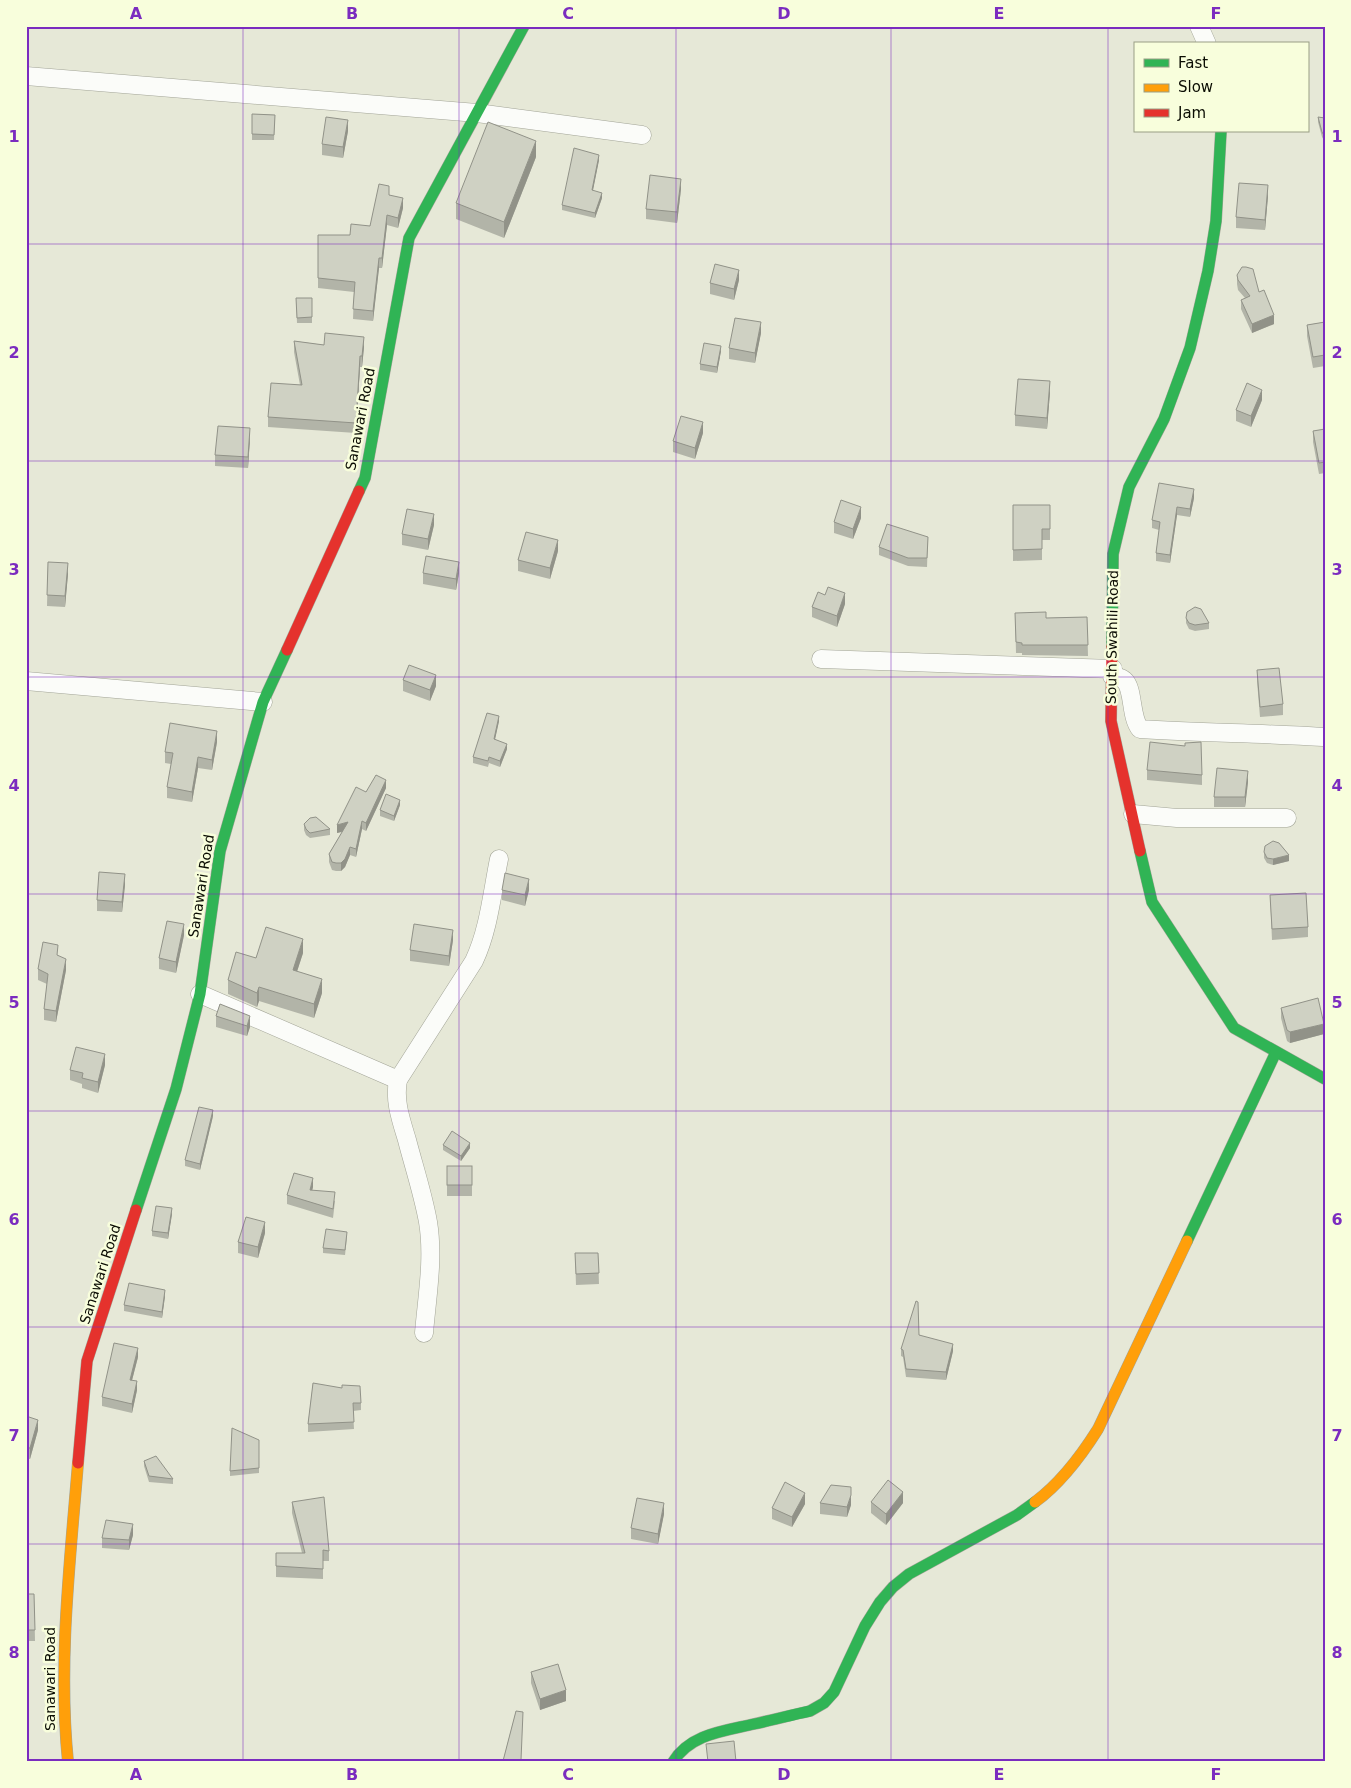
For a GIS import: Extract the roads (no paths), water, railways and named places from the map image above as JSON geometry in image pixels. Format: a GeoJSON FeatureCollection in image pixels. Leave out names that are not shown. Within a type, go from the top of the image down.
{"type":"FeatureCollection","features":[{"type":"Feature","properties":{"kind":"street","name":"Sanawari Road"},"geometry":{"type":"LineString","coordinates":[[68,1762],[64,1724],[66,1603],[87,1361],[176,1089],[200,994],[220,851],[263,702],[365,478],[410,238],[524,26]]}},
{"type":"Feature","properties":{"kind":"street"},"geometry":{"type":"LineString","coordinates":[[1199,26],[1206,42]]}},
{"type":"Feature","properties":{"kind":"street"},"geometry":{"type":"LineString","coordinates":[[26,76],[477,113],[642,135]]}},
{"type":"Feature","properties":{"kind":"street","name":"South Swahili Road"},"geometry":{"type":"LineString","coordinates":[[1221,132],[1216,221],[1208,271],[1190,348],[1164,419],[1129,487],[1113,554],[1111,721],[1152,902],[1234,1028],[1325,1079]]}},
{"type":"Feature","properties":{"kind":"street"},"geometry":{"type":"LineString","coordinates":[[821,659],[1112,672],[1123,678],[1127,684],[1136,724],[1140,729],[1182,732],[1267,733],[1323,737]]}},
{"type":"Feature","properties":{"kind":"street"},"geometry":{"type":"LineString","coordinates":[[26,680],[263,702]]}},
{"type":"Feature","properties":{"kind":"street"},"geometry":{"type":"LineString","coordinates":[[1132,814],[1177,818],[1287,818]]}},
{"type":"Feature","properties":{"kind":"street"},"geometry":{"type":"LineString","coordinates":[[424,1333],[430,1257],[428,1223],[398,1107],[396,1089],[398,1080],[474,961],[480,948],[499,859]]}},
{"type":"Feature","properties":{"kind":"street"},"geometry":{"type":"LineString","coordinates":[[200,994],[398,1080]]}},
{"type":"Feature","properties":{"kind":"street"},"geometry":{"type":"LineString","coordinates":[[673,1762],[683,1748],[696,1739],[710,1734],[810,1712],[820,1707],[834,1692],[875,1608],[897,1583],[909,1574],[1017,1515],[1040,1499],[1064,1476],[1084,1451],[1098,1429],[1276,1052]]}}]}
